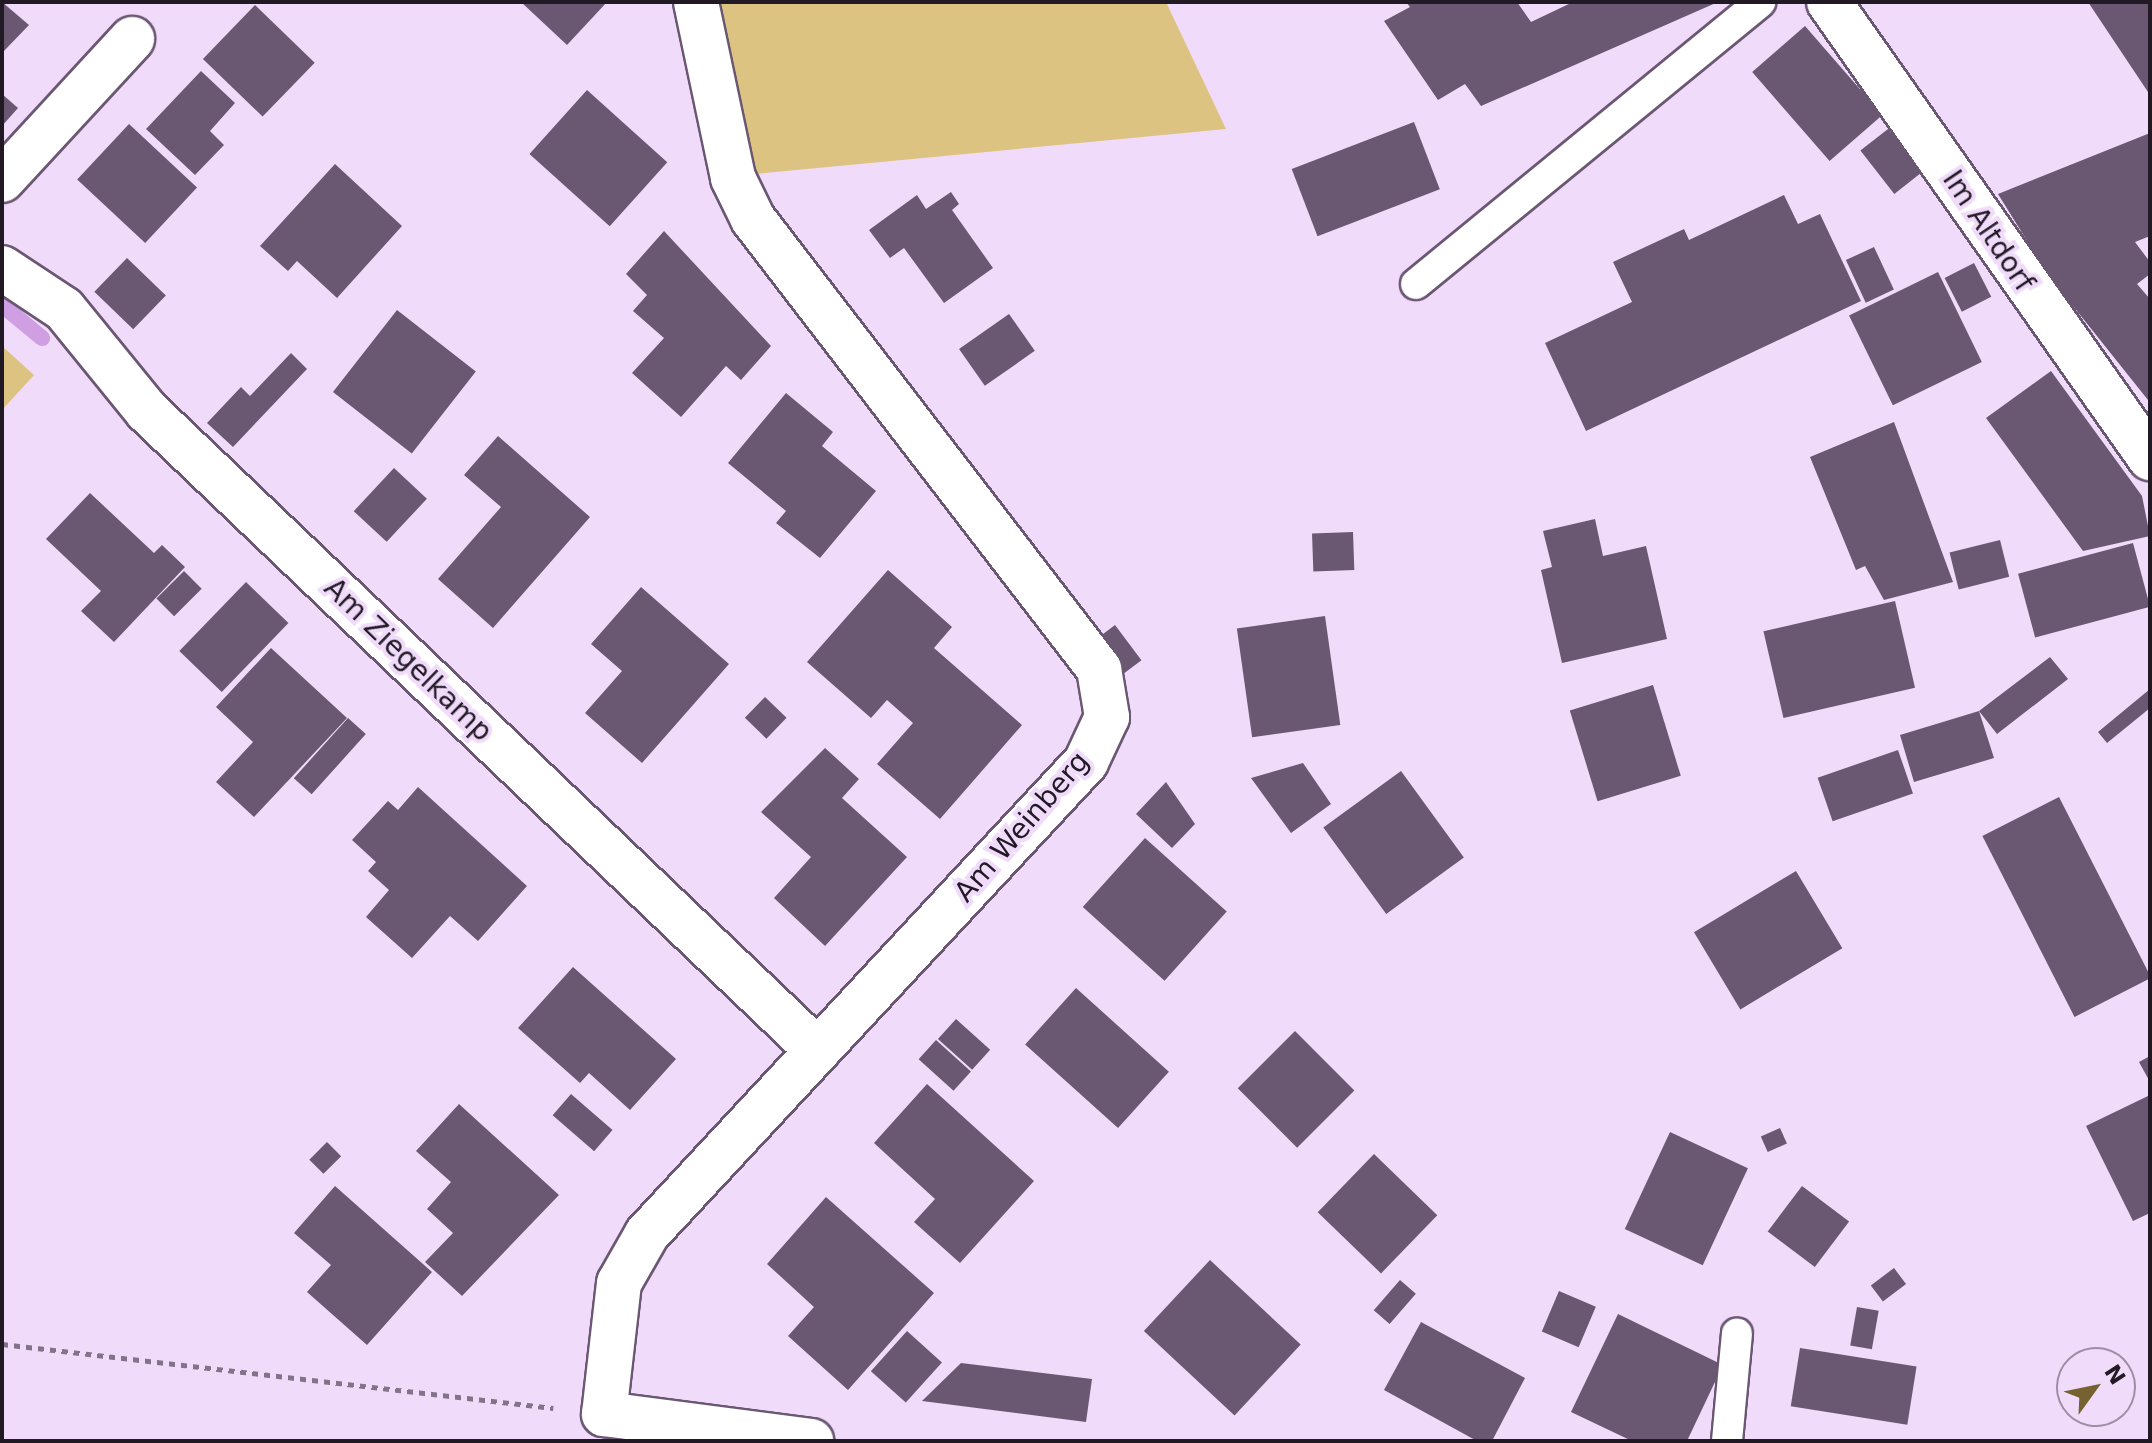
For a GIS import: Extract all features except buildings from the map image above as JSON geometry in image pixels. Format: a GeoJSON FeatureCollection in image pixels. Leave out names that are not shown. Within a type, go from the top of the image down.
{"type":"FeatureCollection","features":[{"type":"Feature","properties":{"kind":"street","name":"Am Weinberg"},"geometry":{"type":"LineString","coordinates":[[604,1414],[619,1283],[647,1234],[1086,762],[1107,717],[1099,669],[753,219],[733,178],[696,2]]}},
{"type":"Feature","properties":{"kind":"street","name":"Im Altdorf"},"geometry":{"type":"LineString","coordinates":[[1829,2],[2150,458]]}},
{"type":"Feature","properties":{"kind":"street"},"geometry":{"type":"LineString","coordinates":[[2,180],[132,39]]}},
{"type":"Feature","properties":{"kind":"street","name":"Am Ziegelkamp"},"geometry":{"type":"LineString","coordinates":[[2,268],[73,318],[147,411],[818,1051]]}},
{"type":"Feature","properties":{"kind":"street"},"geometry":{"type":"LineString","coordinates":[[604,1414],[811,1441]]}},
{"type":"Feature","properties":{"kind":"lane"},"geometry":{"type":"LineString","coordinates":[[1416,284],[1760,2]]}},
{"type":"Feature","properties":{"kind":"lane"},"geometry":{"type":"LineString","coordinates":[[1727,1441],[1737,1333]]}},
{"type":"Feature","properties":{"kind":"path"},"geometry":{"type":"LineString","coordinates":[[2,1344],[604,1414]]}},
{"type":"Feature","properties":{"kind":"shaded area"},"geometry":{"type":"Polygon","coordinates":[[[709,2],[1166,2],[1226,129],[745,175],[709,2]]]}},
{"type":"Feature","properties":{"kind":"shaded area"},"geometry":{"type":"Polygon","coordinates":[[[2,346],[34,375],[2,410],[2,346]]]}},
{"type":"Feature","properties":{"kind":"waterway"},"geometry":{"type":"LineString","coordinates":[[2,305],[42,338]]}}]}
